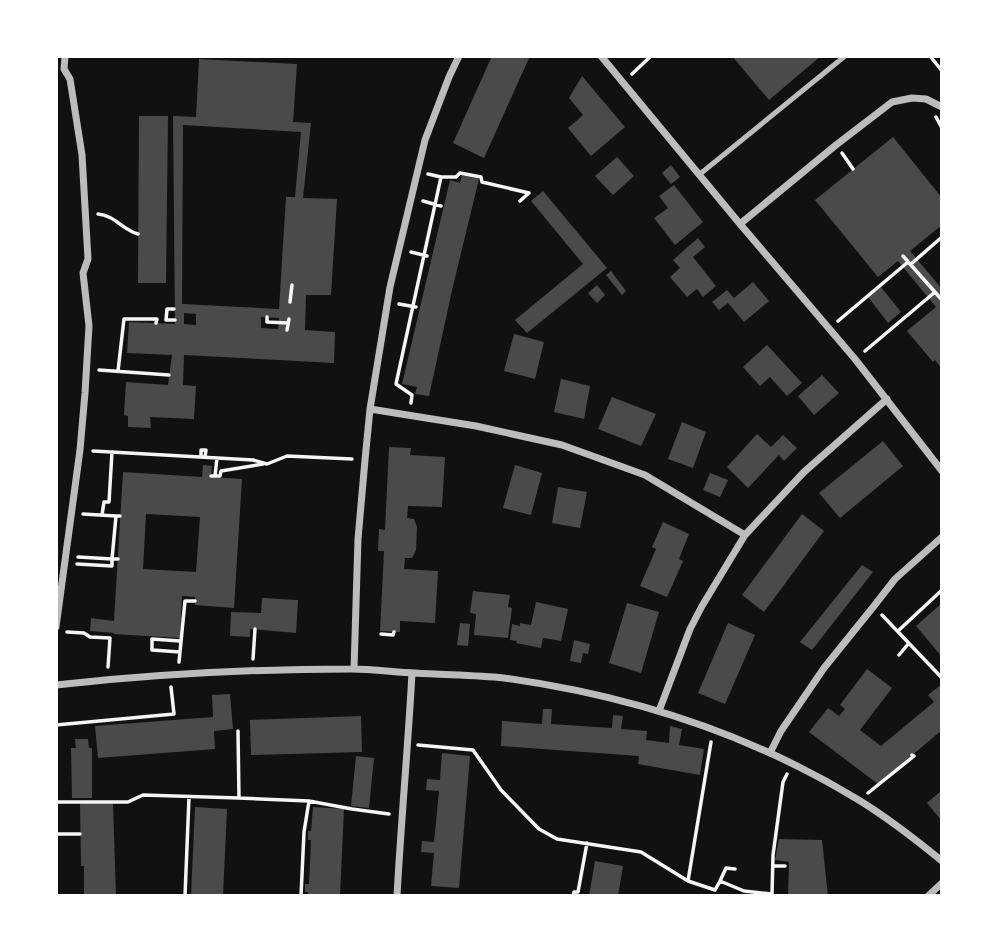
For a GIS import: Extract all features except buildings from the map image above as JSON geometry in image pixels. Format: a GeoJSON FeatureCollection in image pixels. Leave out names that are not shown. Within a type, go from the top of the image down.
{"type":"FeatureCollection","features":[{"type":"Feature","properties":{"kind":"street"},"geometry":{"type":"LineString","coordinates":[[56,627],[80,450],[89,326],[83,273],[88,259],[82,155],[71,79],[64,69],[65,56]]}},
{"type":"Feature","properties":{"kind":"street"},"geometry":{"type":"LineString","coordinates":[[354,669],[358,539],[365,460],[370,409],[390,287],[425,140],[459,56]]}},
{"type":"Feature","properties":{"kind":"street"},"geometry":{"type":"LineString","coordinates":[[601,56],[855,359],[942,471]]}},
{"type":"Feature","properties":{"kind":"street"},"geometry":{"type":"LineString","coordinates":[[740,224],[892,102],[912,98],[926,99],[942,107]]}},
{"type":"Feature","properties":{"kind":"street"},"geometry":{"type":"LineString","coordinates":[[659,710],[702,606],[745,536],[804,472],[887,399]]}},
{"type":"Feature","properties":{"kind":"street"},"geometry":{"type":"LineString","coordinates":[[370,409],[476,426],[562,445],[645,475],[745,536]]}},
{"type":"Feature","properties":{"kind":"street"},"geometry":{"type":"LineString","coordinates":[[770,753],[781,730],[824,668],[895,579],[942,537]]}},
{"type":"Feature","properties":{"kind":"street"},"geometry":{"type":"LineString","coordinates":[[56,685],[131,677],[354,669],[513,680],[592,694],[659,710],[770,753],[859,800],[909,834],[942,861]]}},
{"type":"Feature","properties":{"kind":"street"},"geometry":{"type":"LineString","coordinates":[[397,896],[412,673]]}},
{"type":"Feature","properties":{"kind":"street"},"geometry":{"type":"LineString","coordinates":[[928,896],[942,883]]}},
{"type":"Feature","properties":{"kind":"lane"},"geometry":{"type":"LineString","coordinates":[[700,174],[845,56]]}},
{"type":"Feature","properties":{"kind":"path"},"geometry":{"type":"LineString","coordinates":[[623,82],[651,56]]}},
{"type":"Feature","properties":{"kind":"path"},"geometry":{"type":"LineString","coordinates":[[930,56],[942,71]]}},
{"type":"Feature","properties":{"kind":"path"},"geometry":{"type":"LineString","coordinates":[[417,171],[442,177],[456,177],[460,173],[481,177],[482,182],[529,193],[520,201]]}},
{"type":"Feature","properties":{"kind":"path"},"geometry":{"type":"LineString","coordinates":[[411,415],[412,395],[396,384],[438,205],[442,177]]}},
{"type":"Feature","properties":{"kind":"path"},"geometry":{"type":"LineString","coordinates":[[411,198],[438,205]]}},
{"type":"Feature","properties":{"kind":"path"},"geometry":{"type":"LineString","coordinates":[[86,214],[108,215],[138,234]]}},
{"type":"Feature","properties":{"kind":"path"},"geometry":{"type":"LineString","coordinates":[[829,328],[942,237]]}},
{"type":"Feature","properties":{"kind":"path"},"geometry":{"type":"LineString","coordinates":[[903,256],[942,300]]}},
{"type":"Feature","properties":{"kind":"path"},"geometry":{"type":"LineString","coordinates":[[290,302],[292,285]]}},
{"type":"Feature","properties":{"kind":"path"},"geometry":{"type":"LineString","coordinates":[[855,359],[935,292]]}},
{"type":"Feature","properties":{"kind":"path"},"geometry":{"type":"LineString","coordinates":[[174,309],[167,309],[166,320],[174,320]]}},
{"type":"Feature","properties":{"kind":"path"},"geometry":{"type":"LineString","coordinates":[[267,317],[267,322],[288,321],[287,330]]}},
{"type":"Feature","properties":{"kind":"path"},"geometry":{"type":"LineString","coordinates":[[118,371],[124,319],[157,319],[156,323]]}},
{"type":"Feature","properties":{"kind":"path"},"geometry":{"type":"LineString","coordinates":[[87,369],[169,376]]}},
{"type":"Feature","properties":{"kind":"path"},"geometry":{"type":"LineString","coordinates":[[80,450],[253,460],[267,464]]}},
{"type":"Feature","properties":{"kind":"path"},"geometry":{"type":"LineString","coordinates":[[102,515],[104,502],[109,502],[112,453]]}},
{"type":"Feature","properties":{"kind":"path"},"geometry":{"type":"LineString","coordinates":[[217,458],[213,476],[220,476],[221,471],[267,464],[287,456],[365,460]]}},
{"type":"Feature","properties":{"kind":"path"},"geometry":{"type":"LineString","coordinates":[[205,457],[207,465]]}},
{"type":"Feature","properties":{"kind":"path"},"geometry":{"type":"LineString","coordinates":[[72,513],[118,516],[115,559],[112,566],[84,565]]}},
{"type":"Feature","properties":{"kind":"path"},"geometry":{"type":"LineString","coordinates":[[65,556],[115,559]]}},
{"type":"Feature","properties":{"kind":"path"},"geometry":{"type":"LineString","coordinates":[[898,631],[942,590]]}},
{"type":"Feature","properties":{"kind":"path"},"geometry":{"type":"LineString","coordinates":[[181,641],[152,639],[152,650],[180,652],[181,641],[184,601],[195,601]]}},
{"type":"Feature","properties":{"kind":"path"},"geometry":{"type":"LineString","coordinates":[[874,606],[942,678]]}},
{"type":"Feature","properties":{"kind":"path"},"geometry":{"type":"LineString","coordinates":[[252,671],[255,629]]}},
{"type":"Feature","properties":{"kind":"path"},"geometry":{"type":"LineString","coordinates":[[72,632],[84,633],[90,637],[110,638]]}},
{"type":"Feature","properties":{"kind":"path"},"geometry":{"type":"LineString","coordinates":[[108,657],[110,632]]}},
{"type":"Feature","properties":{"kind":"path"},"geometry":{"type":"LineString","coordinates":[[381,634],[393,635],[394,632]]}},
{"type":"Feature","properties":{"kind":"path"},"geometry":{"type":"LineString","coordinates":[[899,655],[909,643]]}},
{"type":"Feature","properties":{"kind":"path"},"geometry":{"type":"LineString","coordinates":[[56,724],[174,713],[170,675]]}},
{"type":"Feature","properties":{"kind":"path"},"geometry":{"type":"LineString","coordinates":[[688,881],[713,730]]}},
{"type":"Feature","properties":{"kind":"path"},"geometry":{"type":"LineString","coordinates":[[238,731],[239,798]]}},
{"type":"Feature","properties":{"kind":"path"},"geometry":{"type":"LineString","coordinates":[[409,744],[473,750],[501,790],[539,829],[557,839],[641,852],[688,881],[715,890]]}},
{"type":"Feature","properties":{"kind":"path"},"geometry":{"type":"LineString","coordinates":[[859,800],[914,756],[912,755]]}},
{"type":"Feature","properties":{"kind":"path"},"geometry":{"type":"LineString","coordinates":[[720,881],[744,891],[773,895],[773,855],[783,782],[792,764]]}},
{"type":"Feature","properties":{"kind":"path"},"geometry":{"type":"LineString","coordinates":[[56,802],[128,802],[143,795],[239,798],[309,801],[401,816]]}},
{"type":"Feature","properties":{"kind":"path"},"geometry":{"type":"LineString","coordinates":[[185,896],[189,797]]}},
{"type":"Feature","properties":{"kind":"path"},"geometry":{"type":"LineString","coordinates":[[301,896],[304,832],[309,801]]}},
{"type":"Feature","properties":{"kind":"path"},"geometry":{"type":"LineString","coordinates":[[56,834],[80,834]]}},
{"type":"Feature","properties":{"kind":"path"},"geometry":{"type":"LineString","coordinates":[[573,896],[574,892],[578,892],[587,843]]}},
{"type":"Feature","properties":{"kind":"path"},"geometry":{"type":"LineString","coordinates":[[773,866],[785,866]]}},
{"type":"Feature","properties":{"kind":"path"},"geometry":{"type":"LineString","coordinates":[[712,896],[726,868],[735,869]]}}]}
